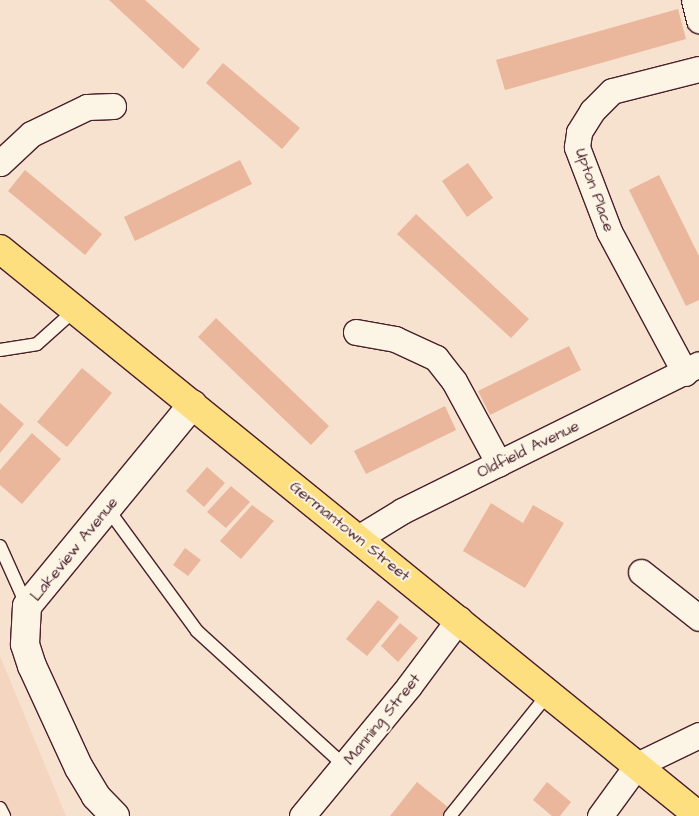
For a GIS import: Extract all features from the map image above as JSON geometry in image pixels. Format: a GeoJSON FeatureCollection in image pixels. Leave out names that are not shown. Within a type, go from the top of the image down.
{"type":"FeatureCollection","features":[{"type":"Feature","properties":{"kind":"main road","name":"Germantown Street"},"geometry":{"type":"LineString","coordinates":[[0,249],[699,816]]}},
{"type":"Feature","properties":{"kind":"street"},"geometry":{"type":"LineString","coordinates":[[694,0],[699,20]]}},
{"type":"Feature","properties":{"kind":"street","name":"Upton Place"},"geometry":{"type":"LineString","coordinates":[[692,368],[609,231],[577,147],[579,132],[592,111],[612,91],[699,69]]}},
{"type":"Feature","properties":{"kind":"street"},"geometry":{"type":"LineString","coordinates":[[0,163],[31,134],[87,106],[113,106]]}},
{"type":"Feature","properties":{"kind":"street"},"geometry":{"type":"LineString","coordinates":[[356,332],[395,339],[436,358],[454,380],[499,464]]}},
{"type":"Feature","properties":{"kind":"street","name":"Oldfield Avenue"},"geometry":{"type":"LineString","coordinates":[[358,538],[402,511],[692,368]]}},
{"type":"Feature","properties":{"kind":"street","name":"Lakeview Avenue"},"geometry":{"type":"LineString","coordinates":[[115,816],[96,796],[79,768],[32,666],[24,644],[27,606],[193,404]]}},
{"type":"Feature","properties":{"kind":"street"},"geometry":{"type":"LineString","coordinates":[[641,572],[699,618]]}},
{"type":"Feature","properties":{"kind":"street","name":"Manning Street"},"geometry":{"type":"LineString","coordinates":[[302,816],[459,620]]}},
{"type":"Feature","properties":{"kind":"street"},"geometry":{"type":"LineString","coordinates":[[600,816],[637,765],[699,735]]}},
{"type":"Feature","properties":{"kind":"lane"},"geometry":{"type":"LineString","coordinates":[[0,350],[37,344],[76,309]]}},
{"type":"Feature","properties":{"kind":"lane"},"geometry":{"type":"LineString","coordinates":[[106,508],[197,630],[344,765]]}},
{"type":"Feature","properties":{"kind":"lane"},"geometry":{"type":"LineString","coordinates":[[0,546],[27,606]]}},
{"type":"Feature","properties":{"kind":"lane"},"geometry":{"type":"LineString","coordinates":[[450,816],[549,693]]}},
{"type":"Feature","properties":{"kind":"lane"},"geometry":{"type":"LineString","coordinates":[[0,808],[4,816]]}},
{"type":"Feature","properties":{"kind":"shaded area"},"geometry":{"type":"Polygon","coordinates":[[[0,656],[66,816],[0,816],[0,656]]]}},
{"type":"Feature","properties":{"kind":"building"},"geometry":{"type":"Polygon","coordinates":[[[109,0],[145,0],[200,49],[183,69],[109,0]]]}},
{"type":"Feature","properties":{"kind":"building"},"geometry":{"type":"Polygon","coordinates":[[[678,9],[686,39],[505,90],[496,60],[678,9]]]}},
{"type":"Feature","properties":{"kind":"building"},"geometry":{"type":"Polygon","coordinates":[[[223,63],[300,128],[282,149],[206,83],[223,63]]]}},
{"type":"Feature","properties":{"kind":"building"},"geometry":{"type":"Polygon","coordinates":[[[240,160],[252,184],[135,241],[124,217],[240,160]]]}},
{"type":"Feature","properties":{"kind":"building"},"geometry":{"type":"Polygon","coordinates":[[[468,163],[493,198],[467,217],[442,181],[468,163]]]}},
{"type":"Feature","properties":{"kind":"building"},"geometry":{"type":"Polygon","coordinates":[[[25,170],[102,234],[85,255],[8,191],[25,170]]]}},
{"type":"Feature","properties":{"kind":"building"},"geometry":{"type":"Polygon","coordinates":[[[659,175],[699,256],[699,300],[686,306],[629,190],[659,175]]]}},
{"type":"Feature","properties":{"kind":"building"},"geometry":{"type":"Polygon","coordinates":[[[416,214],[529,319],[511,338],[397,234],[416,214]]]}},
{"type":"Feature","properties":{"kind":"building"},"geometry":{"type":"Polygon","coordinates":[[[216,318],[329,426],[311,445],[198,337],[216,318]]]}},
{"type":"Feature","properties":{"kind":"building"},"geometry":{"type":"Polygon","coordinates":[[[569,346],[581,370],[490,415],[478,391],[569,346]]]}},
{"type":"Feature","properties":{"kind":"building"},"geometry":{"type":"Polygon","coordinates":[[[82,368],[112,393],[67,447],[37,422],[82,368]]]}},
{"type":"Feature","properties":{"kind":"building"},"geometry":{"type":"Polygon","coordinates":[[[0,403],[24,424],[0,453],[0,403]]]}},
{"type":"Feature","properties":{"kind":"building"},"geometry":{"type":"Polygon","coordinates":[[[445,406],[456,430],[366,474],[354,451],[445,406]]]}},
{"type":"Feature","properties":{"kind":"building"},"geometry":{"type":"Polygon","coordinates":[[[32,433],[61,459],[22,504],[0,485],[0,470],[32,433]]]}},
{"type":"Feature","properties":{"kind":"building"},"geometry":{"type":"Polygon","coordinates":[[[207,467],[225,483],[204,507],[186,491],[207,467]]]}},
{"type":"Feature","properties":{"kind":"building"},"geometry":{"type":"Polygon","coordinates":[[[231,486],[250,502],[226,528],[207,512],[231,486]]]}},
{"type":"Feature","properties":{"kind":"building"},"geometry":{"type":"Polygon","coordinates":[[[491,503],[523,523],[533,505],[564,523],[525,588],[463,551],[491,503]]]}},
{"type":"Feature","properties":{"kind":"building"},"geometry":{"type":"Polygon","coordinates":[[[252,505],[274,521],[241,559],[220,541],[252,505]]]}},
{"type":"Feature","properties":{"kind":"building"},"geometry":{"type":"Polygon","coordinates":[[[185,548],[201,560],[188,576],[173,565],[185,548]]]}},
{"type":"Feature","properties":{"kind":"building"},"geometry":{"type":"Polygon","coordinates":[[[378,600],[399,617],[367,656],[346,639],[378,600]]]}},
{"type":"Feature","properties":{"kind":"building"},"geometry":{"type":"Polygon","coordinates":[[[400,623],[418,638],[398,662],[381,646],[400,623]]]}},
{"type":"Feature","properties":{"kind":"building"},"geometry":{"type":"Polygon","coordinates":[[[417,782],[449,808],[443,816],[390,816],[417,782]]]}},
{"type":"Feature","properties":{"kind":"building"},"geometry":{"type":"Polygon","coordinates":[[[547,782],[571,802],[560,816],[552,816],[533,800],[547,782]]]}}]}
